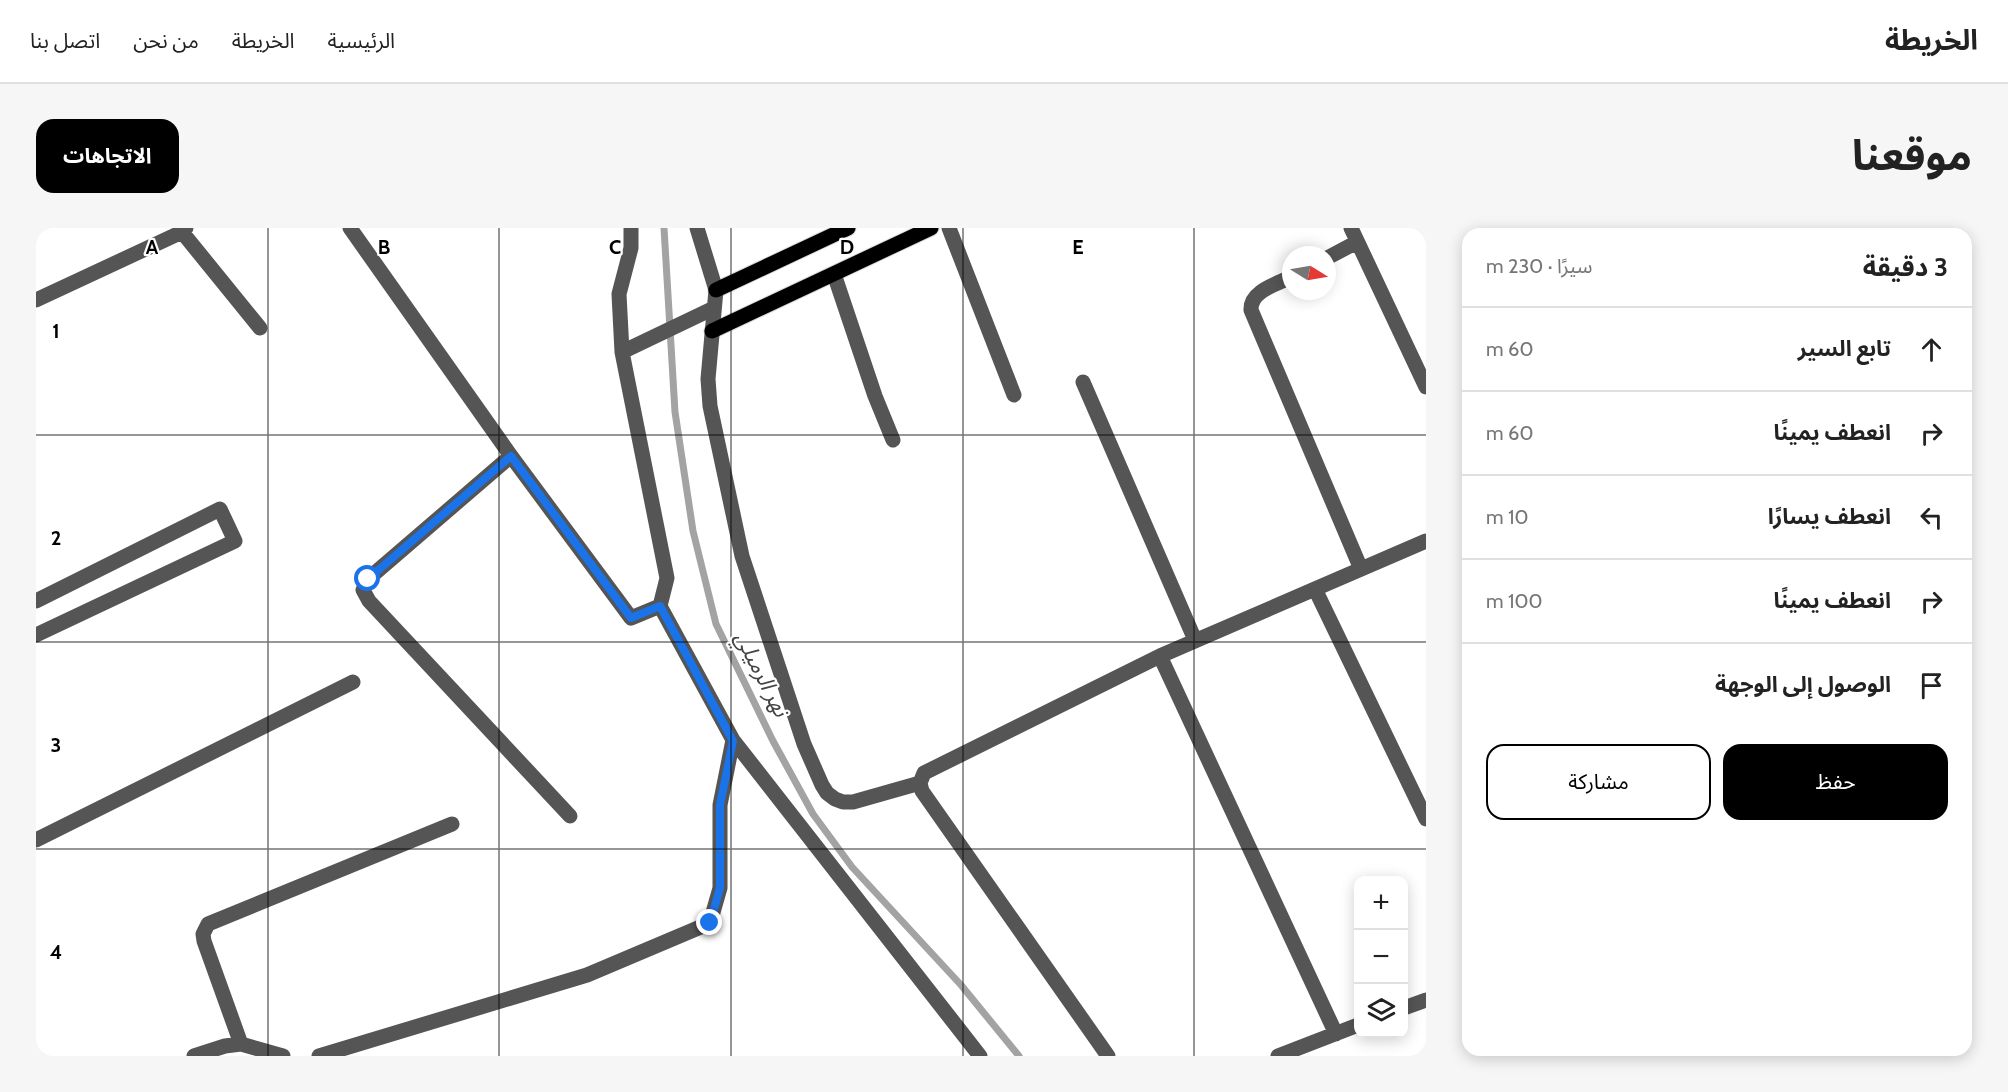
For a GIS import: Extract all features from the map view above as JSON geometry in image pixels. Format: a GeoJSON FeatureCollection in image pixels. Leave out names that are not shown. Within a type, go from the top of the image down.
{"type":"FeatureCollection","features":[{"type":"Feature","properties":{"kind":"main road"},"geometry":{"type":"LineString","coordinates":[[716,290],[848,228]]}},
{"type":"Feature","properties":{"kind":"main road"},"geometry":{"type":"LineString","coordinates":[[712,331],[930,228]]}},
{"type":"Feature","properties":{"kind":"street"},"geometry":{"type":"LineString","coordinates":[[350,228],[511,456],[631,618],[660,606]]}},
{"type":"Feature","properties":{"kind":"street"},"geometry":{"type":"LineString","coordinates":[[632,228],[631,248],[619,294],[622,352],[668,578],[660,606],[733,741],[980,1056]]}},
{"type":"Feature","properties":{"kind":"street"},"geometry":{"type":"LineString","coordinates":[[697,228],[716,290],[708,379],[710,406],[742,556],[804,744],[827,793],[843,802],[853,802],[920,783]]}},
{"type":"Feature","properties":{"kind":"street"},"geometry":{"type":"LineString","coordinates":[[949,228],[1014,395]]}},
{"type":"Feature","properties":{"kind":"street"},"geometry":{"type":"LineString","coordinates":[[36,300],[184,230],[260,328]]}},
{"type":"Feature","properties":{"kind":"street"},"geometry":{"type":"LineString","coordinates":[[1336,250],[1354,235],[1426,387]]}},
{"type":"Feature","properties":{"kind":"street"},"geometry":{"type":"LineString","coordinates":[[834,274],[875,396],[893,440]]}},
{"type":"Feature","properties":{"kind":"street"},"geometry":{"type":"LineString","coordinates":[[1282,282],[1256,295],[1251,304],[1251,310],[1361,569]]}},
{"type":"Feature","properties":{"kind":"street"},"geometry":{"type":"LineString","coordinates":[[622,352],[714,308]]}},
{"type":"Feature","properties":{"kind":"street"},"geometry":{"type":"LineString","coordinates":[[1083,382],[1195,640]]}},
{"type":"Feature","properties":{"kind":"street"},"geometry":{"type":"LineString","coordinates":[[511,456],[368,579],[363,590],[369,600],[570,816]]}},
{"type":"Feature","properties":{"kind":"street"},"geometry":{"type":"LineString","coordinates":[[36,600],[220,509],[235,541],[36,635]]}},
{"type":"Feature","properties":{"kind":"street"},"geometry":{"type":"LineString","coordinates":[[1108,1056],[922,791],[920,783],[926,771],[1160,656],[1426,541]]}},
{"type":"Feature","properties":{"kind":"street"},"geometry":{"type":"LineString","coordinates":[[1315,590],[1426,819]]}},
{"type":"Feature","properties":{"kind":"street"},"geometry":{"type":"LineString","coordinates":[[1160,656],[1336,1034]]}},
{"type":"Feature","properties":{"kind":"street"},"geometry":{"type":"LineString","coordinates":[[36,840],[353,682]]}},
{"type":"Feature","properties":{"kind":"street"},"geometry":{"type":"LineString","coordinates":[[319,1056],[587,975],[710,923],[720,888],[720,805],[733,741]]}},
{"type":"Feature","properties":{"kind":"street"},"geometry":{"type":"LineString","coordinates":[[240,1044],[204,941],[203,934],[208,924],[452,824]]}},
{"type":"Feature","properties":{"kind":"street"},"geometry":{"type":"LineString","coordinates":[[1408,1007],[1426,1000]]}},
{"type":"Feature","properties":{"kind":"street"},"geometry":{"type":"LineString","coordinates":[[1278,1056],[1354,1027]]}},
{"type":"Feature","properties":{"kind":"street"},"geometry":{"type":"LineString","coordinates":[[194,1056],[225,1046],[240,1044],[276,1055]]}},
{"type":"Feature","properties":{"kind":"waterway","name":"نهر الرميلي"},"geometry":{"type":"LineString","coordinates":[[664,228],[675,412],[693,531],[716,624],[773,741],[813,814],[852,867],[961,985],[1019,1056]]}},
{"type":"Feature","properties":{"kind":"route"},"geometry":{"type":"LineString","coordinates":[[368,579],[511,456],[631,618],[660,606],[733,741],[720,805],[720,888],[710,923]]}}]}
